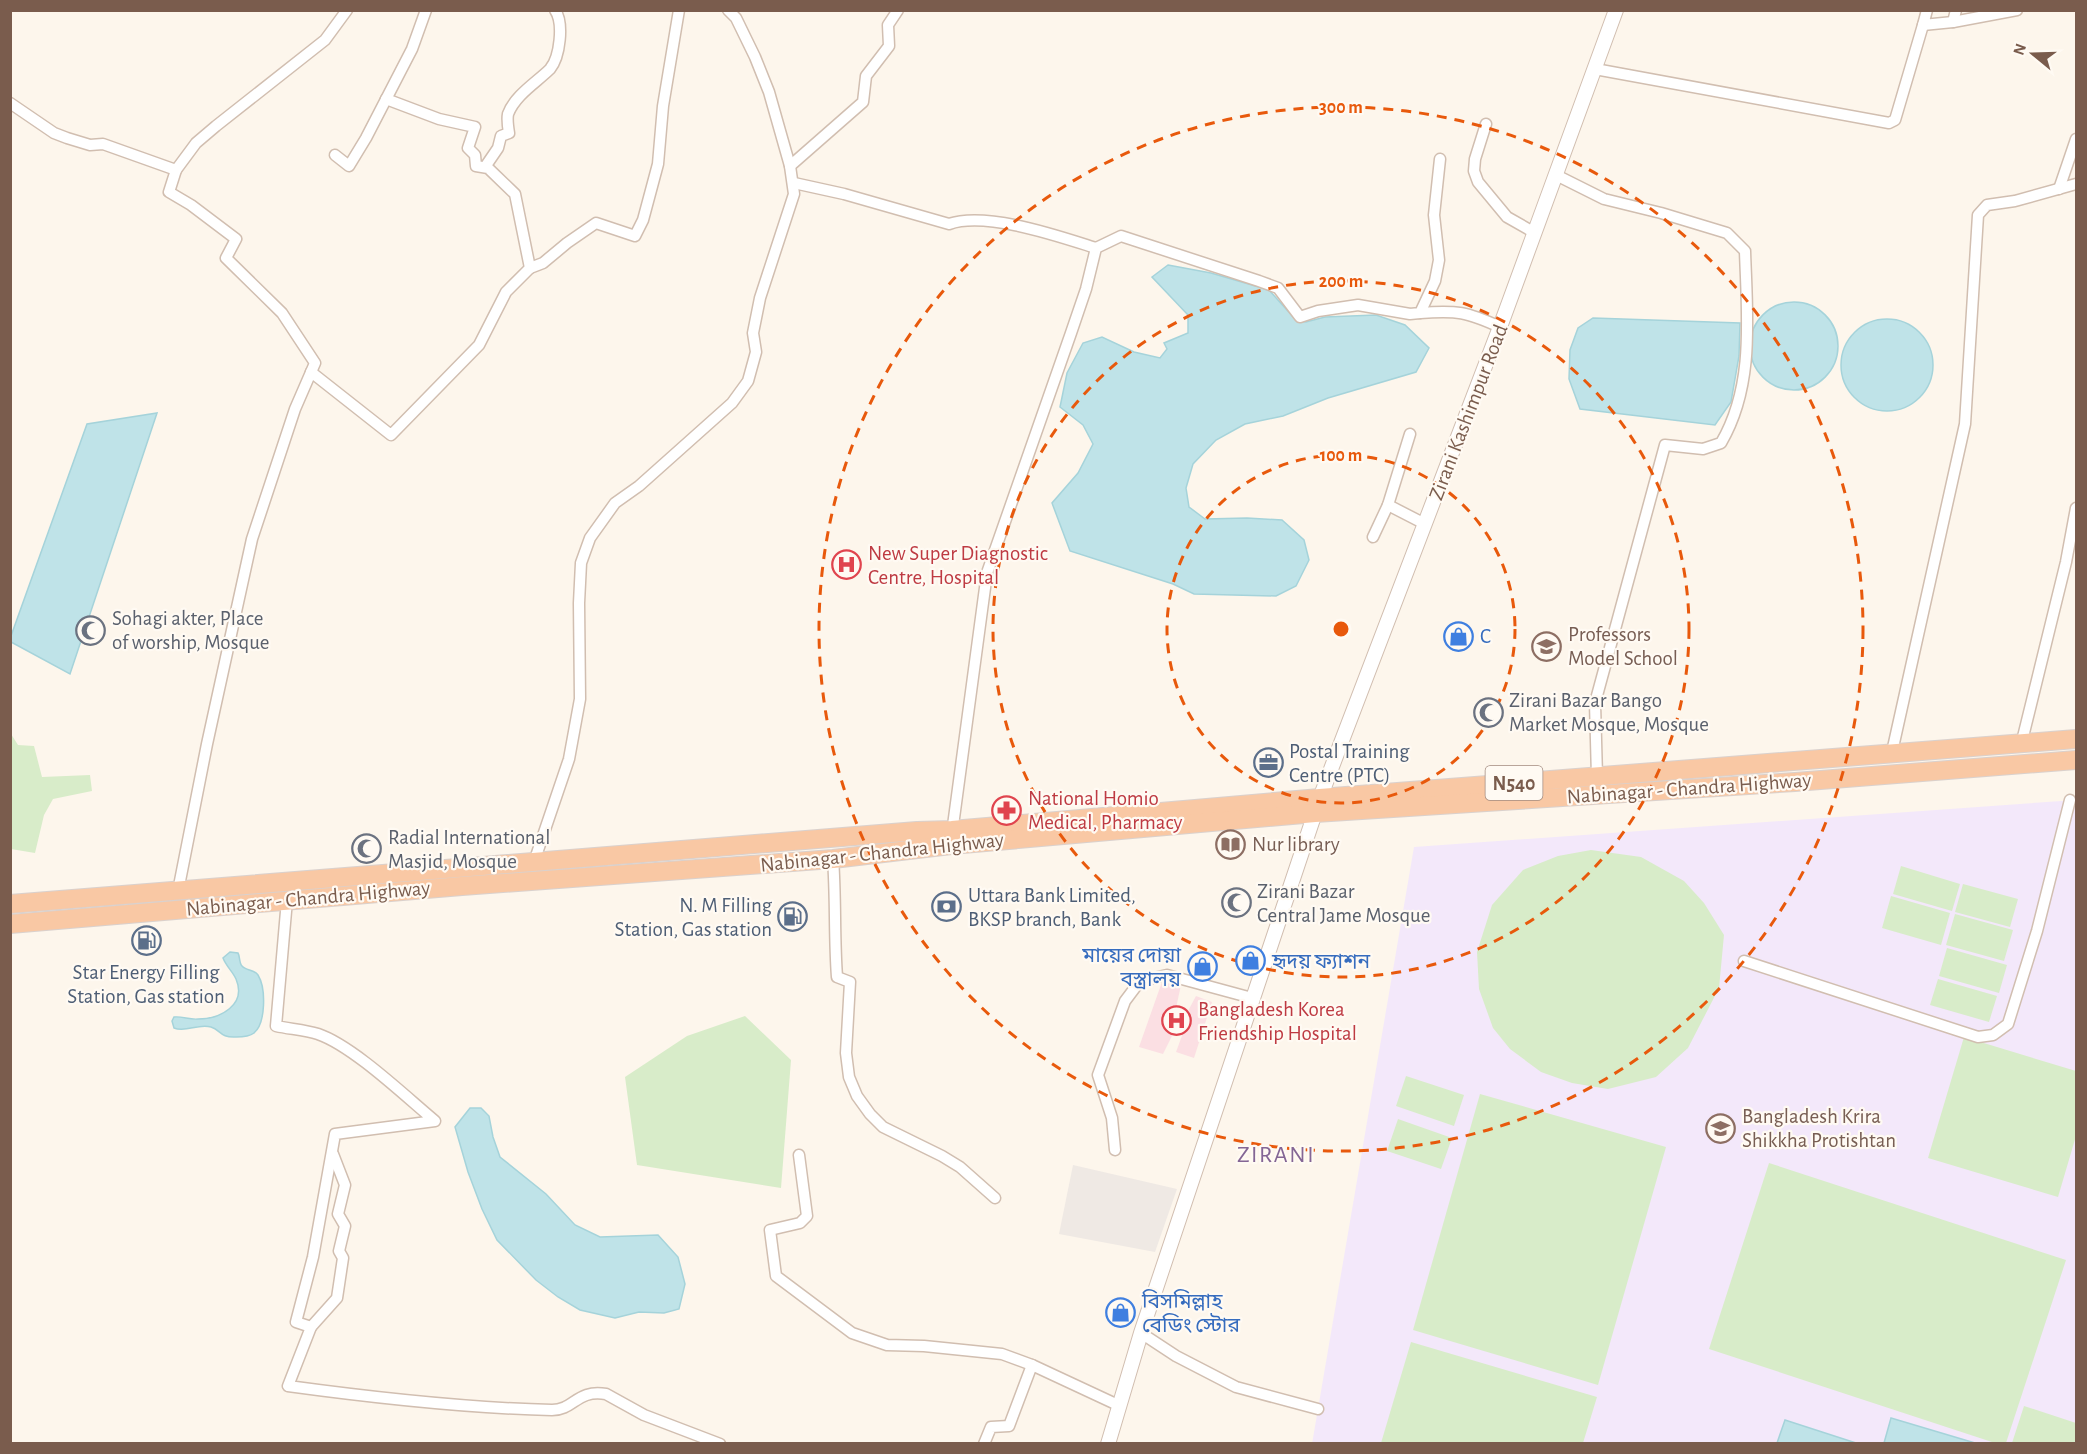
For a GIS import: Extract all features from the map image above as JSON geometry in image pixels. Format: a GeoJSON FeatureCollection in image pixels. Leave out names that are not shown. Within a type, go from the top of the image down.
{"type":"FeatureCollection","features":[{"type":"Feature","properties":{"kind":"highway","name":"Nabinagar - Chandra Highway"},"geometry":{"type":"LineString","coordinates":[[10,924],[287,900],[833,859],[951,838],[1597,777],[2076,739]]}},
{"type":"Feature","properties":{"kind":"highway","name":"Nabinagar - Chandra Highway"},"geometry":{"type":"LineString","coordinates":[[1318,805],[1795,782],[2076,760]]}},
{"type":"Feature","properties":{"kind":"highway","name":"Nabinagar - Chandra Highway"},"geometry":{"type":"LineString","coordinates":[[10,904],[917,831],[951,838]]}},
{"type":"Feature","properties":{"kind":"street"},"geometry":{"type":"LineString","coordinates":[[178,891],[207,744],[252,539],[291,420],[315,363],[282,312],[226,258],[236,239],[169,192],[176,170],[196,143],[325,40],[347,10]]}},
{"type":"Feature","properties":{"kind":"street"},"geometry":{"type":"LineString","coordinates":[[335,155],[349,166],[366,138],[412,48],[426,10]]}},
{"type":"Feature","properties":{"kind":"street"},"geometry":{"type":"LineString","coordinates":[[485,167],[498,148],[501,136],[509,133],[509,112],[553,64],[561,32],[560,17],[555,10]]}},
{"type":"Feature","properties":{"kind":"street"},"geometry":{"type":"LineString","coordinates":[[311,372],[391,435],[479,345],[506,292],[530,268],[543,263],[596,223],[634,236],[643,220],[658,164],[663,105],[680,10]]}},
{"type":"Feature","properties":{"kind":"street"},"geometry":{"type":"LineString","coordinates":[[534,862],[568,759],[580,699],[581,563],[590,538],[615,503],[639,486],[732,403],[748,381],[756,352],[753,333],[760,298],[794,194],[790,166],[769,92],[736,18],[728,10]]}},
{"type":"Feature","properties":{"kind":"street"},"geometry":{"type":"LineString","coordinates":[[790,166],[863,102],[866,76],[889,46],[888,25],[898,10]]}},
{"type":"Feature","properties":{"kind":"street","name":"Zirani Kashimpur Road"},"geometry":{"type":"LineString","coordinates":[[1108,1443],[1141,1333],[1318,805],[1500,327],[1616,10]]}},
{"type":"Feature","properties":{"kind":"street"},"geometry":{"type":"LineString","coordinates":[[1595,69],[1889,123],[1895,120],[1927,10]]}},
{"type":"Feature","properties":{"kind":"street"},"geometry":{"type":"LineString","coordinates":[[1953,22],[1956,10]]}},
{"type":"Feature","properties":{"kind":"street"},"geometry":{"type":"LineString","coordinates":[[1923,25],[2017,10]]}},
{"type":"Feature","properties":{"kind":"street"},"geometry":{"type":"LineString","coordinates":[[386,99],[439,119],[475,127],[468,148],[475,155],[476,166],[488,168],[515,194],[530,268]]}},
{"type":"Feature","properties":{"kind":"street"},"geometry":{"type":"LineString","coordinates":[[10,103],[54,133],[90,145],[103,144],[176,170]]}},
{"type":"Feature","properties":{"kind":"street"},"geometry":{"type":"LineString","coordinates":[[1486,124],[1475,159],[1474,171],[1479,182],[1508,217],[1535,233]]}},
{"type":"Feature","properties":{"kind":"street"},"geometry":{"type":"LineString","coordinates":[[2059,189],[2076,139]]}},
{"type":"Feature","properties":{"kind":"street"},"geometry":{"type":"LineString","coordinates":[[1419,313],[1436,280],[1439,260],[1434,215],[1440,159]]}},
{"type":"Feature","properties":{"kind":"street"},"geometry":{"type":"LineString","coordinates":[[1556,175],[1604,199],[1727,233],[1745,251],[1747,356],[1732,424],[1721,443],[1703,449],[1665,446],[1595,703],[1597,777]]}},
{"type":"Feature","properties":{"kind":"street"},"geometry":{"type":"LineString","coordinates":[[794,183],[844,194],[949,224],[959,220],[988,220],[1096,248],[1121,236],[1278,288],[1300,317],[1318,311],[1358,305],[1410,314],[1446,311],[1471,314],[1500,327]]}},
{"type":"Feature","properties":{"kind":"street"},"geometry":{"type":"LineString","coordinates":[[1892,752],[1965,424],[1978,215],[1986,205],[2015,201],[2076,184]]}},
{"type":"Feature","properties":{"kind":"street"},"geometry":{"type":"LineString","coordinates":[[951,838],[987,573],[1086,289],[1096,248]]}},
{"type":"Feature","properties":{"kind":"street"},"geometry":{"type":"LineString","coordinates":[[1373,537],[1388,505],[1410,434]]}},
{"type":"Feature","properties":{"kind":"street"},"geometry":{"type":"LineString","coordinates":[[1388,505],[1425,524]]}},
{"type":"Feature","properties":{"kind":"street"},"geometry":{"type":"LineString","coordinates":[[2021,745],[2066,562],[2076,508]]}},
{"type":"Feature","properties":{"kind":"street"},"geometry":{"type":"LineString","coordinates":[[1744,961],[1978,1037],[1993,1035],[2008,1024],[2037,931],[2070,800]]}},
{"type":"Feature","properties":{"kind":"street"},"geometry":{"type":"LineString","coordinates":[[833,859],[836,895],[834,943],[837,977],[850,982],[846,1053],[849,1077],[857,1096],[883,1127],[960,1167],[995,1198]]}},
{"type":"Feature","properties":{"kind":"street"},"geometry":{"type":"LineString","coordinates":[[287,900],[276,1026],[318,1034],[335,1042],[435,1121],[335,1134],[313,1257],[296,1322],[311,1327]]}},
{"type":"Feature","properties":{"kind":"street"},"geometry":{"type":"LineString","coordinates":[[1115,1150],[1112,1118],[1098,1075],[1125,1001],[1140,981],[1167,975],[1252,998]]}},
{"type":"Feature","properties":{"kind":"street"},"geometry":{"type":"LineString","coordinates":[[332,1151],[345,1185],[338,1214],[345,1226],[339,1251],[343,1258],[337,1298],[311,1327],[288,1386],[381,1399],[561,1410],[582,1395],[601,1393],[644,1415],[720,1443]]}},
{"type":"Feature","properties":{"kind":"street"},"geometry":{"type":"LineString","coordinates":[[799,1155],[807,1216],[800,1223],[770,1230],[776,1276],[852,1333],[887,1345],[924,1346],[1002,1354],[1032,1365],[1120,1406]]}},
{"type":"Feature","properties":{"kind":"street"},"geometry":{"type":"LineString","coordinates":[[1141,1333],[1176,1356],[1236,1387],[1318,1409]]}},
{"type":"Feature","properties":{"kind":"street"},"geometry":{"type":"LineString","coordinates":[[984,1443],[991,1427],[1009,1426],[1032,1365]]}},
{"type":"Feature","properties":{"kind":"shaded area","name":"Bangladesh Krira Shikkha Protishtan"},"geometry":{"type":"Polygon","coordinates":[[[2076,800],[2076,1443],[1312,1444],[1414,847],[2076,800]]]}},
{"type":"Feature","properties":{"kind":"shaded area","name":"Bangladesh Korea Friendship Hospital"},"geometry":{"type":"Polygon","coordinates":[[[1163,979],[1181,985],[1176,1008],[1188,1011],[1196,996],[1212,1002],[1194,1058],[1176,1052],[1183,1033],[1175,1030],[1163,1054],[1139,1047],[1163,979]]]}},
{"type":"Feature","properties":{"kind":"shaded area"},"geometry":{"type":"Polygon","coordinates":[[[1073,1165],[1177,1189],[1155,1252],[1059,1234],[1073,1165]]]}},
{"type":"Feature","properties":{"kind":"green space"},"geometry":{"type":"Polygon","coordinates":[[[11,734],[18,745],[34,746],[42,777],[90,775],[92,791],[53,799],[44,815],[35,853],[11,849],[11,734]]]}},
{"type":"Feature","properties":{"kind":"green space"},"geometry":{"type":"Polygon","coordinates":[[[1591,850],[1641,857],[1684,881],[1704,903],[1724,935],[1719,988],[1688,1048],[1656,1077],[1608,1089],[1572,1083],[1541,1072],[1510,1049],[1493,1028],[1479,989],[1477,952],[1492,905],[1523,870],[1558,856],[1591,850]]]}},
{"type":"Feature","properties":{"kind":"green space"},"geometry":{"type":"Polygon","coordinates":[[[1901,866],[1960,884],[1952,911],[1893,894],[1901,866]]]}},
{"type":"Feature","properties":{"kind":"green space"},"geometry":{"type":"Polygon","coordinates":[[[1963,884],[2018,899],[2010,927],[1955,912],[1963,884]]]}},
{"type":"Feature","properties":{"kind":"green space"},"geometry":{"type":"Polygon","coordinates":[[[1891,896],[1950,913],[1941,945],[1882,928],[1891,896]]]}},
{"type":"Feature","properties":{"kind":"green space"},"geometry":{"type":"Polygon","coordinates":[[[1955,914],[2013,930],[2004,961],[1946,945],[1955,914]]]}},
{"type":"Feature","properties":{"kind":"green space"},"geometry":{"type":"Polygon","coordinates":[[[1947,948],[2007,965],[1999,993],[1939,976],[1947,948]]]}},
{"type":"Feature","properties":{"kind":"green space"},"geometry":{"type":"Polygon","coordinates":[[[1938,979],[1997,996],[1989,1022],[1930,1005],[1938,979]]]}},
{"type":"Feature","properties":{"kind":"green space"},"geometry":{"type":"Polygon","coordinates":[[[745,1016],[791,1060],[781,1188],[637,1165],[625,1077],[687,1036],[745,1016]]]}},
{"type":"Feature","properties":{"kind":"green space"},"geometry":{"type":"Polygon","coordinates":[[[1964,1037],[2076,1071],[2076,1136],[2058,1197],[1928,1158],[1964,1037]]]}},
{"type":"Feature","properties":{"kind":"green space"},"geometry":{"type":"Polygon","coordinates":[[[1406,1076],[1464,1095],[1454,1126],[1396,1106],[1406,1076]]]}},
{"type":"Feature","properties":{"kind":"green space"},"geometry":{"type":"Polygon","coordinates":[[[1480,1094],[1666,1147],[1598,1385],[1413,1330],[1480,1094]]]}},
{"type":"Feature","properties":{"kind":"green space"},"geometry":{"type":"Polygon","coordinates":[[[1398,1119],[1452,1138],[1441,1169],[1387,1151],[1398,1119]]]}},
{"type":"Feature","properties":{"kind":"green space"},"geometry":{"type":"Polygon","coordinates":[[[1769,1163],[2066,1260],[2006,1443],[1995,1443],[1709,1349],[1769,1163]]]}},
{"type":"Feature","properties":{"kind":"green space"},"geometry":{"type":"Polygon","coordinates":[[[1411,1342],[1597,1397],[1583,1443],[1381,1443],[1411,1342]]]}},
{"type":"Feature","properties":{"kind":"green space"},"geometry":{"type":"Polygon","coordinates":[[[2024,1406],[2076,1423],[2076,1443],[2012,1443],[2024,1406]]]}},
{"type":"Feature","properties":{"kind":"water"},"geometry":{"type":"Polygon","coordinates":[[[1168,265],[1211,273],[1269,290],[1296,320],[1306,322],[1325,317],[1376,315],[1405,325],[1429,348],[1416,372],[1328,398],[1283,416],[1245,424],[1216,440],[1193,464],[1186,488],[1189,507],[1205,519],[1282,520],[1304,540],[1309,560],[1296,586],[1276,596],[1194,594],[1173,584],[1070,551],[1052,503],[1078,473],[1093,444],[1083,425],[1060,407],[1067,373],[1083,343],[1102,337],[1134,352],[1160,358],[1167,349],[1164,343],[1188,333],[1188,315],[1152,277],[1168,265]]]}},
{"type":"Feature","properties":{"kind":"water"},"geometry":{"type":"Polygon","coordinates":[[[1794,302],[1819,309],[1831,321],[1838,346],[1831,371],[1819,383],[1794,390],[1769,383],[1757,371],[1750,346],[1757,321],[1769,309],[1794,302]]]}},
{"type":"Feature","properties":{"kind":"water"},"geometry":{"type":"Polygon","coordinates":[[[1593,318],[1740,323],[1739,356],[1731,402],[1715,425],[1580,409],[1569,379],[1570,350],[1578,328],[1593,318]]]}},
{"type":"Feature","properties":{"kind":"water"},"geometry":{"type":"Polygon","coordinates":[[[1878,319],[1896,319],[1913,326],[1926,339],[1933,356],[1933,374],[1926,391],[1913,404],[1896,411],[1878,411],[1861,404],[1848,391],[1841,374],[1841,356],[1848,339],[1861,326],[1878,319]]]}},
{"type":"Feature","properties":{"kind":"water"},"geometry":{"type":"Polygon","coordinates":[[[157,413],[70,674],[11,642],[11,636],[87,424],[157,413]]]}},
{"type":"Feature","properties":{"kind":"water"},"geometry":{"type":"Polygon","coordinates":[[[230,952],[238,953],[242,966],[256,973],[261,981],[264,1005],[258,1028],[250,1035],[236,1037],[224,1035],[206,1026],[174,1028],[172,1021],[174,1017],[195,1019],[215,1016],[223,1013],[235,1003],[238,996],[236,979],[223,958],[230,952]]]}},
{"type":"Feature","properties":{"kind":"water"},"geometry":{"type":"Polygon","coordinates":[[[470,1108],[481,1108],[489,1116],[500,1157],[546,1194],[575,1225],[600,1237],[658,1235],[678,1257],[685,1284],[679,1309],[664,1313],[639,1312],[615,1318],[580,1310],[536,1280],[497,1240],[482,1209],[455,1127],[470,1108]]]}},
{"type":"Feature","properties":{"kind":"water"},"geometry":{"type":"Polygon","coordinates":[[[1891,1418],[1975,1443],[1884,1443],[1891,1418]]]}},
{"type":"Feature","properties":{"kind":"water"},"geometry":{"type":"Polygon","coordinates":[[[1785,1420],[1856,1443],[1777,1443],[1785,1420]]]}},
{"type":"Feature","properties":{"kind":"place","name":"New Super Diagnostic Centre, Hospital"},"geometry":{"type":"Point","coordinates":[847,565]}},
{"type":"Feature","properties":{"kind":"place","name":"Sohagi akter, Place of worship, Mosque"},"geometry":{"type":"Point","coordinates":[91,630]}},
{"type":"Feature","properties":{"kind":"place","name":"C"},"geometry":{"type":"Point","coordinates":[1459,636]}},
{"type":"Feature","properties":{"kind":"place","name":"Professors Model School"},"geometry":{"type":"Point","coordinates":[1547,646]}},
{"type":"Feature","properties":{"kind":"place","name":"Zirani Bazar Bango Market Mosque, Mosque"},"geometry":{"type":"Point","coordinates":[1488,712]}},
{"type":"Feature","properties":{"kind":"place","name":"Postal Training Centre (PTC)"},"geometry":{"type":"Point","coordinates":[1268,763]}},
{"type":"Feature","properties":{"kind":"place","name":"National Homio Medical, Pharmacy"},"geometry":{"type":"Point","coordinates":[1007,810]}},
{"type":"Feature","properties":{"kind":"place","name":"Nur library"},"geometry":{"type":"Point","coordinates":[1231,844]}},
{"type":"Feature","properties":{"kind":"place","name":"Radial International Masjid, Mosque"},"geometry":{"type":"Point","coordinates":[367,849]}},
{"type":"Feature","properties":{"kind":"place","name":"Zirani Bazar Central Jame Mosque"},"geometry":{"type":"Point","coordinates":[1236,903]}},
{"type":"Feature","properties":{"kind":"place","name":"Uttara Bank Limited, BKSP branch, Bank"},"geometry":{"type":"Point","coordinates":[947,907]}},
{"type":"Feature","properties":{"kind":"place","name":"N. M Filling Station, Gas station"},"geometry":{"type":"Point","coordinates":[793,917]}},
{"type":"Feature","properties":{"kind":"place","name":"Star Energy Filling Station, Gas station"},"geometry":{"type":"Point","coordinates":[146,941]}},
{"type":"Feature","properties":{"kind":"place","name":"হৃদয় ফ্যাশন"},"geometry":{"type":"Point","coordinates":[1251,961]}},
{"type":"Feature","properties":{"kind":"place","name":"মায়ের দোয়া বস্ত্রালয়"},"geometry":{"type":"Point","coordinates":[1202,967]}},
{"type":"Feature","properties":{"kind":"place","name":"Bangladesh Korea Friendship Hospital"},"geometry":{"type":"Point","coordinates":[1177,1021]}},
{"type":"Feature","properties":{"kind":"place","name":"Bangladesh Krira Shikkha Protishtan"},"geometry":{"type":"Point","coordinates":[1721,1128]}},
{"type":"Feature","properties":{"kind":"place","name":"বিসমিল্লাহ বেডিং স্টোর"},"geometry":{"type":"Point","coordinates":[1121,1313]}},
{"type":"Feature","properties":{"kind":"district","name":"ZIRANI"},"geometry":{"type":"Point","coordinates":[1276,1154]}}]}
